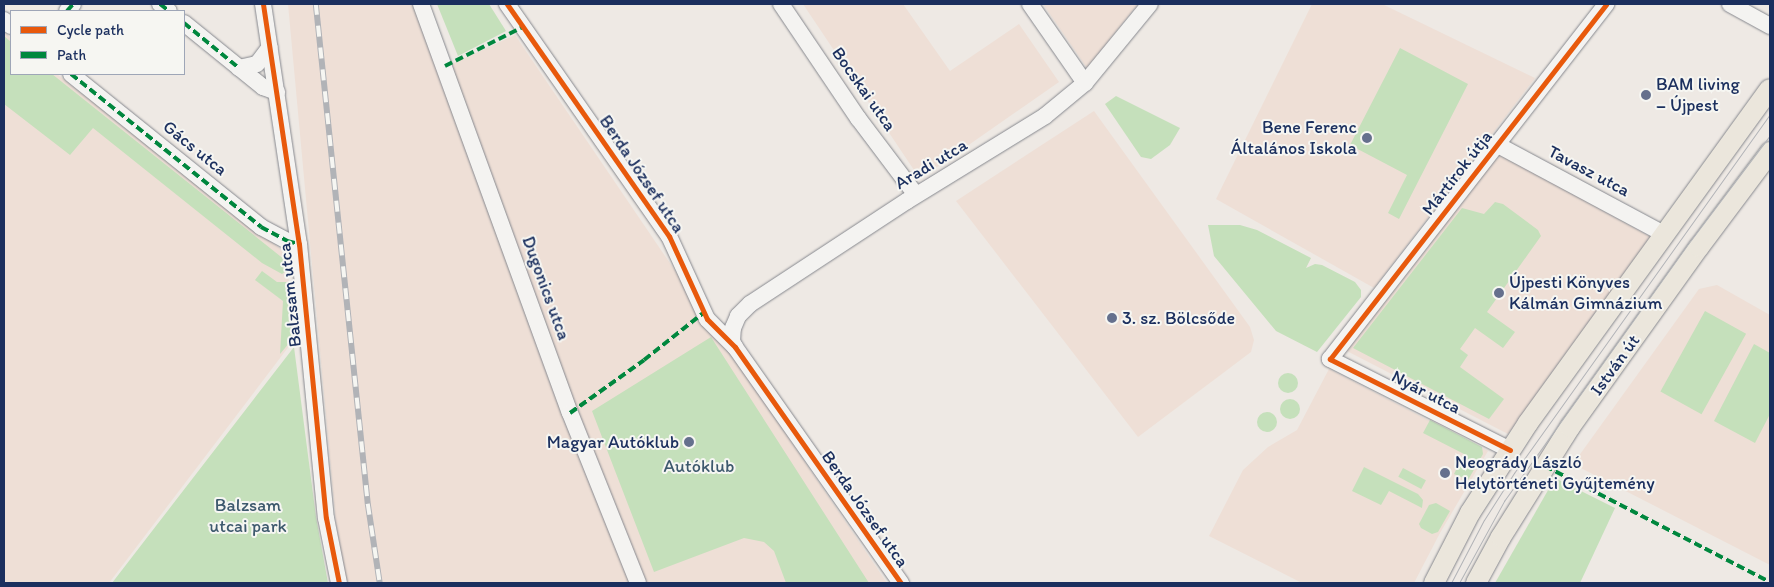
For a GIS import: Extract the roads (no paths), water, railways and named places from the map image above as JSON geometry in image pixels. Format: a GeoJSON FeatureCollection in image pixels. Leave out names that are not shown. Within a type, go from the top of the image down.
{"type":"FeatureCollection","features":[{"type":"Feature","properties":{"kind":"main road","name":"István út"},"geometry":{"type":"LineString","coordinates":[[1434,583],[1462,528],[1528,423],[1770,89]]}},
{"type":"Feature","properties":{"kind":"main road","name":"István út"},"geometry":{"type":"LineString","coordinates":[[1476,583],[1580,413],[1693,255],[1770,152]]}},
{"type":"Feature","properties":{"kind":"street","name":"Balzsam utca"},"geometry":{"type":"LineString","coordinates":[[263,4],[299,244],[326,518],[339,583]]}},
{"type":"Feature","properties":{"kind":"street","name":"Dugonics utca"},"geometry":{"type":"LineString","coordinates":[[421,4],[570,413],[638,583]]}},
{"type":"Feature","properties":{"kind":"street","name":"Berda József utca"},"geometry":{"type":"LineString","coordinates":[[507,4],[666,230],[682,262],[702,313],[735,347],[901,583]]}},
{"type":"Feature","properties":{"kind":"street","name":"Bocskai utca"},"geometry":{"type":"LineString","coordinates":[[781,4],[858,118],[916,195]]}},
{"type":"Feature","properties":{"kind":"street"},"geometry":{"type":"LineString","coordinates":[[1030,4],[1085,83]]}},
{"type":"Feature","properties":{"kind":"street","name":"Aradi utca"},"geometry":{"type":"LineString","coordinates":[[735,347],[732,341],[733,328],[738,316],[750,304],[916,195],[1015,137],[1045,116],[1085,83],[1150,4]]}},
{"type":"Feature","properties":{"kind":"street","name":"Mártírok útja"},"geometry":{"type":"LineString","coordinates":[[1330,359],[1606,4]]}},
{"type":"Feature","properties":{"kind":"street"},"geometry":{"type":"LineString","coordinates":[[1730,4],[1770,26]]}},
{"type":"Feature","properties":{"kind":"street"},"geometry":{"type":"LineString","coordinates":[[185,24],[266,89],[277,92]]}},
{"type":"Feature","properties":{"kind":"street"},"geometry":{"type":"LineString","coordinates":[[239,68],[257,64],[270,47]]}},
{"type":"Feature","properties":{"kind":"street","name":"Gács utca"},"geometry":{"type":"LineString","coordinates":[[72,75],[261,227],[287,241],[299,244]]}},
{"type":"Feature","properties":{"kind":"street","name":"Tavasz utca"},"geometry":{"type":"LineString","coordinates":[[1496,144],[1664,234]]}},
{"type":"Feature","properties":{"kind":"street","name":"Nyár utca"},"geometry":{"type":"LineString","coordinates":[[1330,359],[1510,450]]}},
{"type":"Feature","properties":{"kind":"tram line"},"geometry":{"type":"LineString","coordinates":[[1451,583],[1484,520],[1514,473],[1770,114]]}},
{"type":"Feature","properties":{"kind":"tram line"},"geometry":{"type":"LineString","coordinates":[[1459,583],[1504,501],[1688,244],[1770,135]]}},
{"type":"Feature","properties":{"kind":"railway"},"geometry":{"type":"LineString","coordinates":[[316,4],[368,504],[380,583]]}},
{"type":"Feature","properties":{"kind":"place","name":"BAM living – Újpest"},"geometry":{"type":"Point","coordinates":[1646,95]}},
{"type":"Feature","properties":{"kind":"place","name":"Bene Ferenc Általános Iskola"},"geometry":{"type":"Point","coordinates":[1367,138]}},
{"type":"Feature","properties":{"kind":"place","name":"Újpesti Könyves Kálmán Gimnázium"},"geometry":{"type":"Point","coordinates":[1499,293]}},
{"type":"Feature","properties":{"kind":"place","name":"3. sz. Bölcsőde"},"geometry":{"type":"Point","coordinates":[1112,318]}},
{"type":"Feature","properties":{"kind":"place","name":"Magyar Autóklub"},"geometry":{"type":"Point","coordinates":[689,442]}},
{"type":"Feature","properties":{"kind":"place","name":"Neogrády László Helytörténeti Gyűjtemény"},"geometry":{"type":"Point","coordinates":[1445,473]}},
{"type":"Feature","properties":{"kind":"park label","name":"Autóklub"},"geometry":{"type":"Point","coordinates":[699,466]}},
{"type":"Feature","properties":{"kind":"park label","name":"Balzsam utcai park"},"geometry":{"type":"Point","coordinates":[248,516]}}]}
